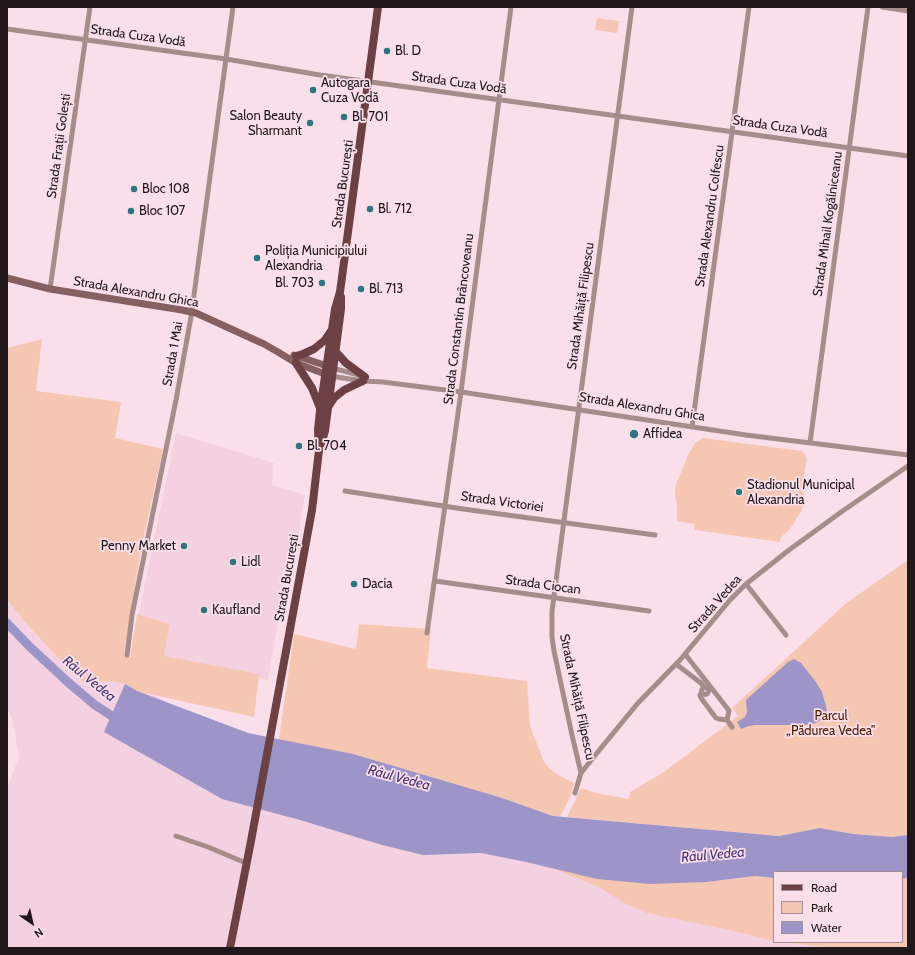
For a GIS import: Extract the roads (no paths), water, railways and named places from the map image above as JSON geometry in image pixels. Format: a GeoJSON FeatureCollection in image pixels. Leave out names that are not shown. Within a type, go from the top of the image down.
{"type":"FeatureCollection","features":[{"type":"Feature","properties":{"kind":"main road","name":"Strada București"},"geometry":{"type":"LineString","coordinates":[[230,948],[312,510],[319,450],[325,431],[324,408],[329,371],[332,328],[340,292],[378,7]]}},
{"type":"Feature","properties":{"kind":"main road","name":"Strada București"},"geometry":{"type":"LineString","coordinates":[[329,371],[335,351],[341,309],[340,292]]}},
{"type":"Feature","properties":{"kind":"main road"},"geometry":{"type":"LineString","coordinates":[[332,328],[325,340],[296,360],[312,388],[318,403],[324,408],[344,390],[364,379],[346,364],[335,351]]}},
{"type":"Feature","properties":{"kind":"street","name":"Strada Frații Golești"},"geometry":{"type":"LineString","coordinates":[[50,289],[90,7]]}},
{"type":"Feature","properties":{"kind":"street","name":"Strada 1 Mai"},"geometry":{"type":"LineString","coordinates":[[127,655],[132,615],[177,395],[192,312],[233,7]]}},
{"type":"Feature","properties":{"kind":"street","name":"Strada Constantin Brâncoveanu"},"geometry":{"type":"LineString","coordinates":[[428,634],[511,7]]}},
{"type":"Feature","properties":{"kind":"street","name":"Strada Mihăiță Filipescu"},"geometry":{"type":"LineString","coordinates":[[581,773],[554,651],[551,622],[632,7]]}},
{"type":"Feature","properties":{"kind":"street","name":"Strada Alexandru Colfescu"},"geometry":{"type":"LineString","coordinates":[[692,427],[749,7]]}},
{"type":"Feature","properties":{"kind":"street","name":"Strada Mihail Kogălniceanu"},"geometry":{"type":"LineString","coordinates":[[810,443],[868,7]]}},
{"type":"Feature","properties":{"kind":"street"},"geometry":{"type":"LineString","coordinates":[[882,7],[908,11]]}},
{"type":"Feature","properties":{"kind":"street","name":"Strada Cuza Vodă"},"geometry":{"type":"LineString","coordinates":[[7,28],[226,59],[310,74],[908,156]]}},
{"type":"Feature","properties":{"kind":"street","name":"Strada Alexandru Ghica"},"geometry":{"type":"LineString","coordinates":[[7,278],[50,289],[192,312],[202,315],[296,360],[329,371],[373,381],[461,392],[692,427],[906,455]]}},
{"type":"Feature","properties":{"kind":"street","name":"Strada Alexandru Ghica"},"geometry":{"type":"LineString","coordinates":[[329,371],[364,379]]}},
{"type":"Feature","properties":{"kind":"street"},"geometry":{"type":"LineString","coordinates":[[906,455],[907,467]]}},
{"type":"Feature","properties":{"kind":"street","name":"Strada Vedea"},"geometry":{"type":"LineString","coordinates":[[575,793],[581,773],[630,712],[676,664],[730,600],[746,584],[799,542],[907,467]]}},
{"type":"Feature","properties":{"kind":"street","name":"Strada Victoriei"},"geometry":{"type":"LineString","coordinates":[[345,491],[655,535]]}},
{"type":"Feature","properties":{"kind":"street","name":"Strada Ciocan"},"geometry":{"type":"LineString","coordinates":[[435,581],[649,611]]}},
{"type":"Feature","properties":{"kind":"street"},"geometry":{"type":"LineString","coordinates":[[746,584],[786,635]]}},
{"type":"Feature","properties":{"kind":"street"},"geometry":{"type":"LineString","coordinates":[[685,654],[706,688]]}},
{"type":"Feature","properties":{"kind":"street"},"geometry":{"type":"LineString","coordinates":[[676,664],[701,683],[727,708],[729,711],[727,720]]}},
{"type":"Feature","properties":{"kind":"street"},"geometry":{"type":"LineString","coordinates":[[706,688],[700,695],[701,698],[716,718],[727,720],[732,727]]}},
{"type":"Feature","properties":{"kind":"street"},"geometry":{"type":"LineString","coordinates":[[176,836],[208,847],[246,863]]}},
{"type":"Feature","properties":{"kind":"water"},"geometry":{"type":"Polygon","coordinates":[[[794,659],[801,663],[822,692],[827,711],[824,718],[816,723],[806,725],[755,725],[741,729],[737,722],[745,717],[747,712],[746,700],[788,662],[794,659]]]}},
{"type":"Feature","properties":{"kind":"water"},"geometry":{"type":"Polygon","coordinates":[[[125,684],[137,691],[248,733],[353,754],[499,797],[553,816],[779,836],[820,828],[853,834],[892,837],[908,835],[908,878],[903,879],[903,871],[773,871],[773,878],[755,876],[707,882],[650,884],[597,879],[481,853],[423,855],[382,845],[300,820],[222,799],[104,732],[125,684]]]}},
{"type":"Feature","properties":{"kind":"waterway","name":"Râul Vedea"},"geometry":{"type":"LineString","coordinates":[[7,623],[30,647],[70,684],[95,705],[121,722]]}},
{"type":"Feature","properties":{"kind":"place","name":"Bl. D"},"geometry":{"type":"Point","coordinates":[387,51]}},
{"type":"Feature","properties":{"kind":"place","name":"Autogara Cuza Vodă"},"geometry":{"type":"Point","coordinates":[313,90]}},
{"type":"Feature","properties":{"kind":"place","name":"Bl. 701"},"geometry":{"type":"Point","coordinates":[344,117]}},
{"type":"Feature","properties":{"kind":"place","name":"Salon Beauty Sharmant"},"geometry":{"type":"Point","coordinates":[310,123]}},
{"type":"Feature","properties":{"kind":"place","name":"Bloc 108"},"geometry":{"type":"Point","coordinates":[134,189]}},
{"type":"Feature","properties":{"kind":"place","name":"Bl. 712"},"geometry":{"type":"Point","coordinates":[370,209]}},
{"type":"Feature","properties":{"kind":"place","name":"Bloc 107"},"geometry":{"type":"Point","coordinates":[131,211]}},
{"type":"Feature","properties":{"kind":"place","name":"Poliția Municipiului Alexandria"},"geometry":{"type":"Point","coordinates":[257,258]}},
{"type":"Feature","properties":{"kind":"place","name":"Bl. 703"},"geometry":{"type":"Point","coordinates":[322,283]}},
{"type":"Feature","properties":{"kind":"place","name":"Bl. 713"},"geometry":{"type":"Point","coordinates":[361,289]}},
{"type":"Feature","properties":{"kind":"place","name":"Affidea"},"geometry":{"type":"Point","coordinates":[634,434]}},
{"type":"Feature","properties":{"kind":"place","name":"Bl. 704"},"geometry":{"type":"Point","coordinates":[299,446]}},
{"type":"Feature","properties":{"kind":"place","name":"Stadionul Municipal Alexandria"},"geometry":{"type":"Point","coordinates":[739,492]}},
{"type":"Feature","properties":{"kind":"place","name":"Penny Market"},"geometry":{"type":"Point","coordinates":[184,546]}},
{"type":"Feature","properties":{"kind":"place","name":"Lidl"},"geometry":{"type":"Point","coordinates":[233,562]}},
{"type":"Feature","properties":{"kind":"place","name":"Dacia"},"geometry":{"type":"Point","coordinates":[354,584]}},
{"type":"Feature","properties":{"kind":"place","name":"Kaufland"},"geometry":{"type":"Point","coordinates":[204,610]}},
{"type":"Feature","properties":{"kind":"park label","name":"Parcul „Pădurea Vedea”"},"geometry":{"type":"Point","coordinates":[831,724]}}]}
